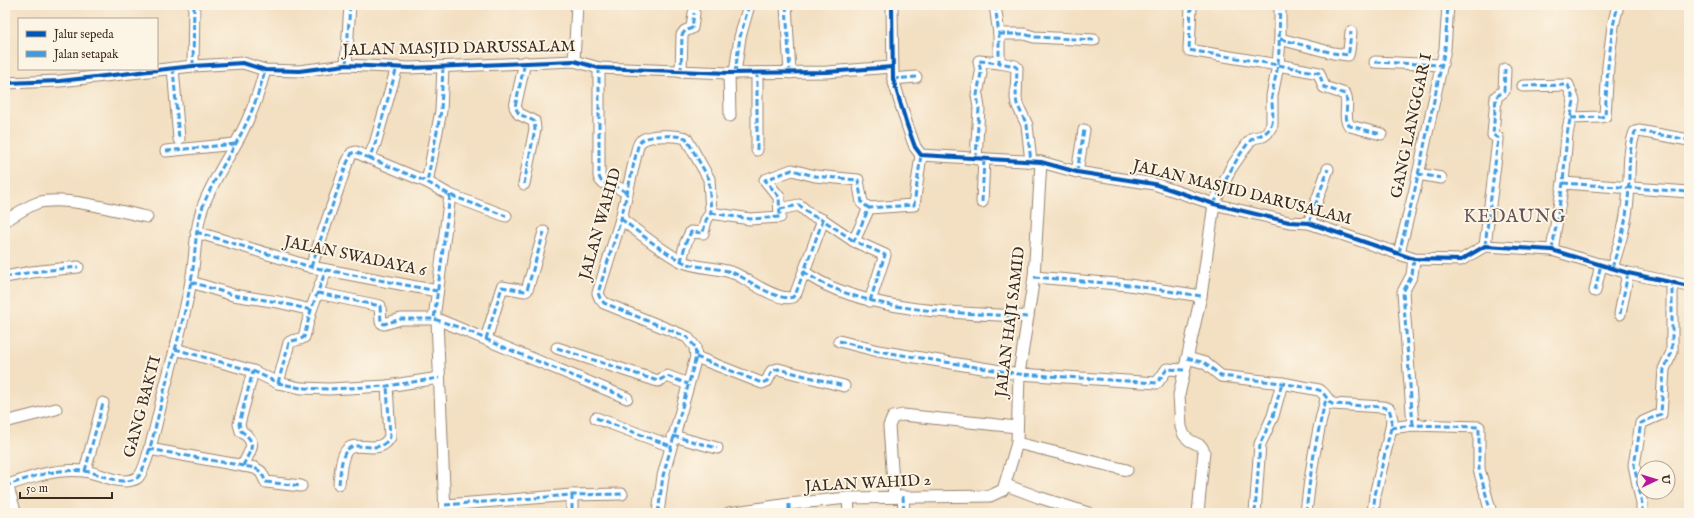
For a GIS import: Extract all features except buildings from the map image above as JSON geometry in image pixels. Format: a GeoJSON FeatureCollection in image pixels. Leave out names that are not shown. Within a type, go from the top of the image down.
{"type":"FeatureCollection","features":[{"type":"Feature","properties":{"kind":"main road"},"geometry":{"type":"LineString","coordinates":[[5,486],[10,508]]}},
{"type":"Feature","properties":{"kind":"street"},"geometry":{"type":"LineString","coordinates":[[193,66],[194,5]]}},
{"type":"Feature","properties":{"kind":"street"},"geometry":{"type":"LineString","coordinates":[[346,65],[350,5]]}},
{"type":"Feature","properties":{"kind":"street"},"geometry":{"type":"LineString","coordinates":[[574,61],[578,5]]}},
{"type":"Feature","properties":{"kind":"street"},"geometry":{"type":"LineString","coordinates":[[730,116],[732,73],[740,37],[750,5]]}},
{"type":"Feature","properties":{"kind":"street"},"geometry":{"type":"LineString","coordinates":[[892,5],[893,79],[915,147],[922,155],[1036,162]]}},
{"type":"Feature","properties":{"kind":"street"},"geometry":{"type":"LineString","coordinates":[[982,202],[977,95],[981,73],[979,62],[1000,63],[1000,34],[995,5]]}},
{"type":"Feature","properties":{"kind":"street"},"geometry":{"type":"LineString","coordinates":[[1198,513],[1204,451],[1202,446],[1184,435],[1180,427],[1179,395],[1201,296],[1214,204],[1231,168],[1249,142],[1253,138],[1263,136],[1272,125],[1272,96],[1278,64],[1280,39],[1280,5]]}},
{"type":"Feature","properties":{"kind":"street","name":"GANG LANGGAR I"},"geometry":{"type":"LineString","coordinates":[[1399,253],[1442,65],[1445,49],[1448,5]]}},
{"type":"Feature","properties":{"kind":"street"},"geometry":{"type":"LineString","coordinates":[[1571,118],[1605,116],[1610,46],[1618,5]]}},
{"type":"Feature","properties":{"kind":"street"},"geometry":{"type":"LineString","coordinates":[[1191,6],[1189,50],[1278,64],[1319,73],[1324,87],[1345,94],[1347,98],[1347,123],[1355,128],[1381,134]]}},
{"type":"Feature","properties":{"kind":"street"},"geometry":{"type":"LineString","coordinates":[[786,7],[790,73]]}},
{"type":"Feature","properties":{"kind":"street"},"geometry":{"type":"LineString","coordinates":[[681,72],[682,36],[685,30],[692,28],[694,13]]}},
{"type":"Feature","properties":{"kind":"street"},"geometry":{"type":"LineString","coordinates":[[1280,39],[1347,55],[1349,53],[1351,32]]}},
{"type":"Feature","properties":{"kind":"street"},"geometry":{"type":"LineString","coordinates":[[1000,34],[1024,34],[1034,37],[1094,40]]}},
{"type":"Feature","properties":{"kind":"street","name":"JALAN MASJID DARUSSALAM"},"geometry":{"type":"LineString","coordinates":[[158,70],[193,66],[243,64],[266,70],[298,71],[346,65],[443,67],[525,62],[574,61],[599,68],[732,73],[790,73],[892,67]]}},
{"type":"Feature","properties":{"kind":"street"},"geometry":{"type":"LineString","coordinates":[[524,184],[535,129],[534,121],[519,114],[515,107],[525,62]]}},
{"type":"Feature","properties":{"kind":"street"},"geometry":{"type":"LineString","coordinates":[[1375,62],[1442,65]]}},
{"type":"Feature","properties":{"kind":"street","name":"JALAN HAJI SAMID"},"geometry":{"type":"LineString","coordinates":[[1000,63],[1015,66],[1017,68],[1017,104],[1027,125],[1036,162],[1034,278],[1019,374],[1017,443],[1006,485]]}},
{"type":"Feature","properties":{"kind":"street"},"geometry":{"type":"LineString","coordinates":[[368,158],[375,144],[397,67]]}},
{"type":"Feature","properties":{"kind":"street"},"geometry":{"type":"LineString","coordinates":[[427,182],[441,111],[443,67]]}},
{"type":"Feature","properties":{"kind":"street"},"geometry":{"type":"LineString","coordinates":[[173,68],[178,138]]}},
{"type":"Feature","properties":{"kind":"street"},"geometry":{"type":"LineString","coordinates":[[599,68],[600,181],[615,186],[627,193]]}},
{"type":"Feature","properties":{"kind":"street","name":"JALAN MASJID DARUSSALAM"},"geometry":{"type":"LineString","coordinates":[[5,83],[102,77],[157,70]]}},
{"type":"Feature","properties":{"kind":"street","name":"GANG BAKTI"},"geometry":{"type":"LineString","coordinates":[[5,486],[46,472],[85,471],[119,481],[132,480],[138,478],[141,474],[150,449],[176,349],[191,282],[196,232],[205,202],[213,184],[258,100],[266,70]]}},
{"type":"Feature","properties":{"kind":"street"},"geometry":{"type":"LineString","coordinates":[[1505,70],[1504,91],[1496,97],[1493,135],[1498,138],[1498,140],[1485,246],[1552,250],[1628,273],[1689,286]]}},
{"type":"Feature","properties":{"kind":"street"},"geometry":{"type":"LineString","coordinates":[[757,73],[757,150]]}},
{"type":"Feature","properties":{"kind":"street"},"geometry":{"type":"LineString","coordinates":[[893,79],[916,77]]}},
{"type":"Feature","properties":{"kind":"street"},"geometry":{"type":"LineString","coordinates":[[1523,86],[1568,85],[1574,101],[1567,134],[1563,183],[1552,250]]}},
{"type":"Feature","properties":{"kind":"street"},"geometry":{"type":"LineString","coordinates":[[1077,172],[1084,130]]}},
{"type":"Feature","properties":{"kind":"street"},"geometry":{"type":"LineString","coordinates":[[1595,291],[1624,225],[1629,187],[1630,159],[1635,132],[1639,131],[1689,140]]}},
{"type":"Feature","properties":{"kind":"street","name":"JALAN WAHID"},"geometry":{"type":"LineString","coordinates":[[696,357],[695,347],[687,337],[604,303],[598,293],[621,219],[640,142],[645,139],[656,137],[678,136],[686,138],[709,179],[711,213]]}},
{"type":"Feature","properties":{"kind":"street"},"geometry":{"type":"LineString","coordinates":[[166,152],[235,144]]}},
{"type":"Feature","properties":{"kind":"street"},"geometry":{"type":"LineString","coordinates":[[311,267],[347,163],[352,153],[356,152],[427,182],[450,195],[506,216]]}},
{"type":"Feature","properties":{"kind":"street"},"geometry":{"type":"LineString","coordinates":[[681,261],[690,232],[704,232],[706,220],[711,213],[750,219],[780,216],[779,197],[765,180],[792,170],[815,176],[858,180],[862,203],[869,208],[914,205],[922,155]]}},
{"type":"Feature","properties":{"kind":"street","name":"JALAN MASJID DARUSALAM"},"geometry":{"type":"LineString","coordinates":[[1036,162],[1077,172],[1154,184],[1214,204],[1289,222],[1309,223],[1414,259],[1461,260],[1485,246]]}},
{"type":"Feature","properties":{"kind":"street"},"geometry":{"type":"LineString","coordinates":[[1309,223],[1328,169]]}},
{"type":"Feature","properties":{"kind":"street"},"geometry":{"type":"LineString","coordinates":[[1418,174],[1441,178]]}},
{"type":"Feature","properties":{"kind":"street"},"geometry":{"type":"LineString","coordinates":[[1563,183],[1689,192]]}},
{"type":"Feature","properties":{"kind":"street"},"geometry":{"type":"LineString","coordinates":[[450,195],[437,291],[435,319],[445,509],[572,495],[622,494]]}},
{"type":"Feature","properties":{"kind":"street"},"geometry":{"type":"LineString","coordinates":[[5,221],[28,207],[51,201],[76,202],[147,217]]}},
{"type":"Feature","properties":{"kind":"street"},"geometry":{"type":"LineString","coordinates":[[780,209],[799,205],[811,215],[823,220],[854,241],[885,255],[870,301]]}},
{"type":"Feature","properties":{"kind":"street"},"geometry":{"type":"LineString","coordinates":[[854,241],[869,208]]}},
{"type":"Feature","properties":{"kind":"street"},"geometry":{"type":"LineString","coordinates":[[621,219],[681,261],[736,274],[785,299],[795,296],[823,220]]}},
{"type":"Feature","properties":{"kind":"street","name":"JALAN SWADAYA 6"},"geometry":{"type":"LineString","coordinates":[[196,232],[311,267],[437,291]]}},
{"type":"Feature","properties":{"kind":"street"},"geometry":{"type":"LineString","coordinates":[[486,339],[502,286],[525,291],[527,290],[544,232]]}},
{"type":"Feature","properties":{"kind":"street"},"geometry":{"type":"LineString","coordinates":[[1413,425],[1403,292],[1412,275],[1414,259]]}},
{"type":"Feature","properties":{"kind":"street"},"geometry":{"type":"LineString","coordinates":[[5,277],[32,272],[78,267]]}},
{"type":"Feature","properties":{"kind":"street"},"geometry":{"type":"LineString","coordinates":[[278,383],[289,343],[304,337],[310,310],[326,270]]}},
{"type":"Feature","properties":{"kind":"street"},"geometry":{"type":"LineString","coordinates":[[804,272],[832,288],[870,301],[929,311],[1028,317]]}},
{"type":"Feature","properties":{"kind":"street"},"geometry":{"type":"LineString","coordinates":[[1620,314],[1628,273]]}},
{"type":"Feature","properties":{"kind":"street"},"geometry":{"type":"LineString","coordinates":[[1034,278],[1129,285],[1201,296]]}},
{"type":"Feature","properties":{"kind":"street"},"geometry":{"type":"LineString","coordinates":[[191,282],[233,295],[278,302],[310,310]]}},
{"type":"Feature","properties":{"kind":"street"},"geometry":{"type":"LineString","coordinates":[[1642,513],[1642,504],[1634,465],[1641,423],[1661,414],[1664,369],[1672,352],[1672,283]]}},
{"type":"Feature","properties":{"kind":"street"},"geometry":{"type":"LineString","coordinates":[[318,293],[380,306],[381,322],[384,324],[402,319],[435,319],[626,398]]}},
{"type":"Feature","properties":{"kind":"street"},"geometry":{"type":"LineString","coordinates":[[839,341],[878,351],[1019,374],[1157,383],[1167,369],[1184,370]]}},
{"type":"Feature","properties":{"kind":"street"},"geometry":{"type":"LineString","coordinates":[[557,348],[658,381],[667,376],[688,384]]}},
{"type":"Feature","properties":{"kind":"street"},"geometry":{"type":"LineString","coordinates":[[176,349],[254,371],[278,383],[301,388],[329,389],[387,386],[439,378]]}},
{"type":"Feature","properties":{"kind":"street"},"geometry":{"type":"LineString","coordinates":[[658,513],[663,476],[696,357],[762,383],[767,381],[772,370],[778,369],[844,386]]}},
{"type":"Feature","properties":{"kind":"street"},"geometry":{"type":"LineString","coordinates":[[1186,358],[1205,363],[1221,376],[1282,383],[1319,390],[1323,392],[1326,399],[1332,404],[1382,407],[1389,409],[1392,419],[1391,428],[1374,495],[1373,513]]}},
{"type":"Feature","properties":{"kind":"street"},"geometry":{"type":"LineString","coordinates":[[243,466],[252,446],[252,441],[241,431],[239,424],[254,371]]}},
{"type":"Feature","properties":{"kind":"street"},"geometry":{"type":"LineString","coordinates":[[1255,513],[1260,444],[1264,432],[1273,416],[1282,383]]}},
{"type":"Feature","properties":{"kind":"street"},"geometry":{"type":"LineString","coordinates":[[339,484],[344,455],[347,450],[351,447],[380,447],[387,443],[390,437],[387,386]]}},
{"type":"Feature","properties":{"kind":"street"},"geometry":{"type":"LineString","coordinates":[[1306,513],[1310,474],[1317,434],[1326,399]]}},
{"type":"Feature","properties":{"kind":"street"},"geometry":{"type":"LineString","coordinates":[[85,471],[103,403]]}},
{"type":"Feature","properties":{"kind":"street"},"geometry":{"type":"LineString","coordinates":[[5,422],[56,409]]}},
{"type":"Feature","properties":{"kind":"street"},"geometry":{"type":"LineString","coordinates":[[904,513],[899,496],[889,426],[893,417],[903,415],[1017,427]]}},
{"type":"Feature","properties":{"kind":"street"},"geometry":{"type":"LineString","coordinates":[[596,418],[672,441],[717,448]]}},
{"type":"Feature","properties":{"kind":"street"},"geometry":{"type":"LineString","coordinates":[[1391,428],[1413,425],[1479,427],[1479,469],[1491,513]]}},
{"type":"Feature","properties":{"kind":"street"},"geometry":{"type":"LineString","coordinates":[[1017,443],[1127,470]]}},
{"type":"Feature","properties":{"kind":"street"},"geometry":{"type":"LineString","coordinates":[[150,449],[254,468],[261,472],[266,482],[301,486]]}},
{"type":"Feature","properties":{"kind":"street"},"geometry":{"type":"LineString","coordinates":[[1006,485],[1088,513]]}},
{"type":"Feature","properties":{"kind":"street","name":"JALAN WAHID 2"},"geometry":{"type":"LineString","coordinates":[[729,513],[789,509],[848,498],[899,496],[990,496],[998,494],[1006,485]]}},
{"type":"Feature","properties":{"kind":"street"},"geometry":{"type":"LineString","coordinates":[[572,495],[572,513]]}},
{"type":"Feature","properties":{"kind":"street"},"geometry":{"type":"LineString","coordinates":[[848,498],[849,513]]}},
{"type":"Feature","properties":{"kind":"marked path"},"geometry":{"type":"LineString","coordinates":[[193,66],[194,5]]}},
{"type":"Feature","properties":{"kind":"marked path"},"geometry":{"type":"LineString","coordinates":[[346,65],[350,5]]}},
{"type":"Feature","properties":{"kind":"marked path"},"geometry":{"type":"LineString","coordinates":[[735,73],[740,37],[749,5]]}},
{"type":"Feature","properties":{"kind":"marked path"},"geometry":{"type":"LineString","coordinates":[[786,5],[790,73]]}},
{"type":"Feature","properties":{"kind":"marked path"},"geometry":{"type":"LineString","coordinates":[[995,5],[999,34],[999,60],[1000,63],[1015,66],[1017,68],[1016,98],[1017,104],[1027,125],[1031,162]]}},
{"type":"Feature","properties":{"kind":"marked path"},"geometry":{"type":"LineString","coordinates":[[1214,204],[1225,180],[1248,143],[1269,130],[1271,126],[1273,118],[1272,96],[1279,56],[1280,5]]}},
{"type":"Feature","properties":{"kind":"marked path"},"geometry":{"type":"LineString","coordinates":[[1399,253],[1415,189],[1445,49],[1448,5]]}},
{"type":"Feature","properties":{"kind":"marked path"},"geometry":{"type":"LineString","coordinates":[[1571,118],[1605,116],[1608,66],[1613,26],[1618,5]]}},
{"type":"Feature","properties":{"kind":"marked path"},"geometry":{"type":"LineString","coordinates":[[1191,6],[1189,50],[1319,73],[1324,87],[1345,94],[1347,102],[1346,115],[1350,126],[1381,134]]}},
{"type":"Feature","properties":{"kind":"marked path"},"geometry":{"type":"LineString","coordinates":[[681,72],[682,35],[685,31],[692,28],[694,13]]}},
{"type":"Feature","properties":{"kind":"marked path"},"geometry":{"type":"LineString","coordinates":[[1280,39],[1333,53],[1348,55],[1351,32]]}},
{"type":"Feature","properties":{"kind":"marked path"},"geometry":{"type":"LineString","coordinates":[[999,34],[1024,34],[1034,37],[1094,40]]}},
{"type":"Feature","properties":{"kind":"marked path"},"geometry":{"type":"LineString","coordinates":[[976,159],[979,108],[977,95],[981,73],[979,61],[1000,63]]}},
{"type":"Feature","properties":{"kind":"marked path"},"geometry":{"type":"LineString","coordinates":[[524,184],[535,129],[534,121],[519,114],[515,107],[525,62]]}},
{"type":"Feature","properties":{"kind":"marked path"},"geometry":{"type":"LineString","coordinates":[[1375,62],[1442,65]]}},
{"type":"Feature","properties":{"kind":"marked path"},"geometry":{"type":"LineString","coordinates":[[311,267],[347,163],[352,153],[356,152],[369,158],[375,144],[397,67]]}},
{"type":"Feature","properties":{"kind":"marked path"},"geometry":{"type":"LineString","coordinates":[[443,67],[441,111],[427,182],[450,195],[506,216]]}},
{"type":"Feature","properties":{"kind":"marked path"},"geometry":{"type":"LineString","coordinates":[[173,68],[179,139]]}},
{"type":"Feature","properties":{"kind":"marked path"},"geometry":{"type":"LineString","coordinates":[[599,68],[599,176],[601,181],[615,186],[627,193]]}},
{"type":"Feature","properties":{"kind":"marked path"},"geometry":{"type":"LineString","coordinates":[[1485,246],[1498,140],[1498,138],[1493,135],[1496,97],[1504,91],[1505,69]]}},
{"type":"Feature","properties":{"kind":"marked path"},"geometry":{"type":"LineString","coordinates":[[5,486],[54,472],[74,470],[91,472],[111,479],[124,481],[137,478],[141,474],[152,440],[185,310],[193,272],[199,218],[215,180],[249,118],[258,95],[265,70]]}},
{"type":"Feature","properties":{"kind":"marked path"},"geometry":{"type":"LineString","coordinates":[[757,73],[757,150]]}},
{"type":"Feature","properties":{"kind":"marked path"},"geometry":{"type":"LineString","coordinates":[[893,79],[916,77]]}},
{"type":"Feature","properties":{"kind":"marked path"},"geometry":{"type":"LineString","coordinates":[[1523,86],[1568,85],[1574,101],[1567,134],[1563,183],[1552,250]]}},
{"type":"Feature","properties":{"kind":"marked path"},"geometry":{"type":"LineString","coordinates":[[1077,172],[1084,130]]}},
{"type":"Feature","properties":{"kind":"marked path"},"geometry":{"type":"LineString","coordinates":[[1612,268],[1625,223],[1632,141],[1635,132],[1639,131],[1689,140]]}},
{"type":"Feature","properties":{"kind":"marked path"},"geometry":{"type":"LineString","coordinates":[[658,513],[663,476],[696,357],[695,347],[687,337],[604,303],[598,293],[621,219],[638,146],[641,141],[650,137],[676,136],[686,138],[709,179],[711,213],[706,220],[703,233],[691,232],[686,242],[681,261]]}},
{"type":"Feature","properties":{"kind":"marked path"},"geometry":{"type":"LineString","coordinates":[[166,151],[235,144]]}},
{"type":"Feature","properties":{"kind":"marked path"},"geometry":{"type":"LineString","coordinates":[[870,301],[885,255],[854,241],[869,208],[914,205],[921,155]]}},
{"type":"Feature","properties":{"kind":"marked path"},"geometry":{"type":"LineString","coordinates":[[369,158],[427,182]]}},
{"type":"Feature","properties":{"kind":"marked path"},"geometry":{"type":"LineString","coordinates":[[982,202],[984,159]]}},
{"type":"Feature","properties":{"kind":"marked path"},"geometry":{"type":"LineString","coordinates":[[1309,223],[1328,169]]}},
{"type":"Feature","properties":{"kind":"marked path"},"geometry":{"type":"LineString","coordinates":[[711,213],[750,219],[780,217],[779,197],[765,180],[792,170],[815,176],[858,180],[862,203],[869,208]]}},
{"type":"Feature","properties":{"kind":"marked path"},"geometry":{"type":"LineString","coordinates":[[1418,174],[1441,178]]}},
{"type":"Feature","properties":{"kind":"marked path"},"geometry":{"type":"LineString","coordinates":[[1563,183],[1689,192]]}},
{"type":"Feature","properties":{"kind":"marked path"},"geometry":{"type":"LineString","coordinates":[[450,195],[434,319],[464,329],[503,347],[627,398]]}},
{"type":"Feature","properties":{"kind":"marked path"},"geometry":{"type":"LineString","coordinates":[[780,209],[799,205],[811,215],[823,220]]}},
{"type":"Feature","properties":{"kind":"marked path"},"geometry":{"type":"LineString","coordinates":[[621,219],[658,247],[681,261],[695,266],[731,272],[773,294],[787,298],[793,297],[796,293],[823,220],[854,241]]}},
{"type":"Feature","properties":{"kind":"marked path"},"geometry":{"type":"LineString","coordinates":[[196,232],[311,267],[437,291]]}},
{"type":"Feature","properties":{"kind":"marked path"},"geometry":{"type":"LineString","coordinates":[[486,339],[502,287],[525,291],[527,290],[544,232]]}},
{"type":"Feature","properties":{"kind":"marked path"},"geometry":{"type":"LineString","coordinates":[[1413,425],[1403,292],[1412,275],[1414,259]]}},
{"type":"Feature","properties":{"kind":"marked path"},"geometry":{"type":"LineString","coordinates":[[1595,291],[1601,264]]}},
{"type":"Feature","properties":{"kind":"marked path"},"geometry":{"type":"LineString","coordinates":[[5,277],[32,272],[78,267]]}},
{"type":"Feature","properties":{"kind":"marked path"},"geometry":{"type":"LineString","coordinates":[[278,383],[289,343],[304,337],[311,310],[326,270]]}},
{"type":"Feature","properties":{"kind":"marked path"},"geometry":{"type":"LineString","coordinates":[[804,272],[833,288],[856,297],[880,303],[929,310],[1028,317]]}},
{"type":"Feature","properties":{"kind":"marked path"},"geometry":{"type":"LineString","coordinates":[[1620,314],[1628,273]]}},
{"type":"Feature","properties":{"kind":"marked path"},"geometry":{"type":"LineString","coordinates":[[1034,277],[1129,285],[1201,296]]}},
{"type":"Feature","properties":{"kind":"marked path"},"geometry":{"type":"LineString","coordinates":[[191,282],[233,295],[278,302],[311,310]]}},
{"type":"Feature","properties":{"kind":"marked path"},"geometry":{"type":"LineString","coordinates":[[1642,513],[1642,504],[1634,465],[1641,423],[1661,414],[1664,369],[1672,352],[1672,283]]}},
{"type":"Feature","properties":{"kind":"marked path"},"geometry":{"type":"LineString","coordinates":[[318,293],[380,306],[381,322],[384,324],[401,319],[434,319]]}},
{"type":"Feature","properties":{"kind":"marked path"},"geometry":{"type":"LineString","coordinates":[[839,341],[878,351],[1019,374],[1157,383],[1167,369],[1184,370]]}},
{"type":"Feature","properties":{"kind":"marked path"},"geometry":{"type":"LineString","coordinates":[[557,348],[658,381],[667,376],[688,384]]}},
{"type":"Feature","properties":{"kind":"marked path"},"geometry":{"type":"LineString","coordinates":[[175,349],[253,371],[278,383],[301,388],[329,389],[387,386],[439,378]]}},
{"type":"Feature","properties":{"kind":"marked path"},"geometry":{"type":"LineString","coordinates":[[696,357],[762,383],[767,381],[772,371],[778,369],[844,386]]}},
{"type":"Feature","properties":{"kind":"marked path"},"geometry":{"type":"LineString","coordinates":[[1187,358],[1205,363],[1221,376],[1282,383],[1319,390],[1332,404],[1383,407],[1389,409],[1392,419],[1391,428],[1375,495],[1373,513]]}},
{"type":"Feature","properties":{"kind":"marked path"},"geometry":{"type":"LineString","coordinates":[[243,466],[250,451],[251,443],[247,436],[241,431],[239,424],[253,371]]}},
{"type":"Feature","properties":{"kind":"marked path"},"geometry":{"type":"LineString","coordinates":[[1255,513],[1260,444],[1273,416],[1282,383]]}},
{"type":"Feature","properties":{"kind":"marked path"},"geometry":{"type":"LineString","coordinates":[[339,484],[342,461],[347,450],[356,446],[380,446],[390,437],[387,386]]}},
{"type":"Feature","properties":{"kind":"marked path"},"geometry":{"type":"LineString","coordinates":[[1306,513],[1309,484],[1319,427],[1326,399]]}},
{"type":"Feature","properties":{"kind":"marked path"},"geometry":{"type":"LineString","coordinates":[[85,471],[103,403]]}},
{"type":"Feature","properties":{"kind":"marked path"},"geometry":{"type":"LineString","coordinates":[[596,418],[671,446]]}},
{"type":"Feature","properties":{"kind":"marked path"},"geometry":{"type":"LineString","coordinates":[[1391,428],[1413,425],[1479,427],[1479,469],[1491,513]]}},
{"type":"Feature","properties":{"kind":"marked path"},"geometry":{"type":"LineString","coordinates":[[673,436],[717,448]]}},
{"type":"Feature","properties":{"kind":"marked path"},"geometry":{"type":"LineString","coordinates":[[149,449],[255,468],[261,472],[266,482],[301,486]]}},
{"type":"Feature","properties":{"kind":"marked path"},"geometry":{"type":"LineString","coordinates":[[445,505],[572,495],[622,494]]}},
{"type":"Feature","properties":{"kind":"marked path"},"geometry":{"type":"LineString","coordinates":[[572,495],[572,513]]}},
{"type":"Feature","properties":{"kind":"marked path"},"geometry":{"type":"LineString","coordinates":[[903,496],[904,513]]}},
{"type":"Feature","properties":{"kind":"marked path"},"geometry":{"type":"LineString","coordinates":[[789,504],[789,513]]}},
{"type":"Feature","properties":{"kind":"cycle path"},"geometry":{"type":"LineString","coordinates":[[892,5],[893,79],[915,147],[921,155],[1041,162],[1077,172],[1154,184],[1214,204],[1289,222],[1309,223],[1414,259],[1461,260],[1485,246],[1552,250],[1628,273],[1689,286]]}},
{"type":"Feature","properties":{"kind":"cycle path"},"geometry":{"type":"LineString","coordinates":[[158,70],[243,63],[265,70],[299,71],[346,65],[410,68],[574,61],[599,68],[729,73],[827,72],[892,67]]}},
{"type":"Feature","properties":{"kind":"cycle path"},"geometry":{"type":"LineString","coordinates":[[5,83],[60,81],[158,70]]}},
{"type":"Feature","properties":{"kind":"district","name":"KEDAUNG"},"geometry":{"type":"Point","coordinates":[1515,217]}}]}
